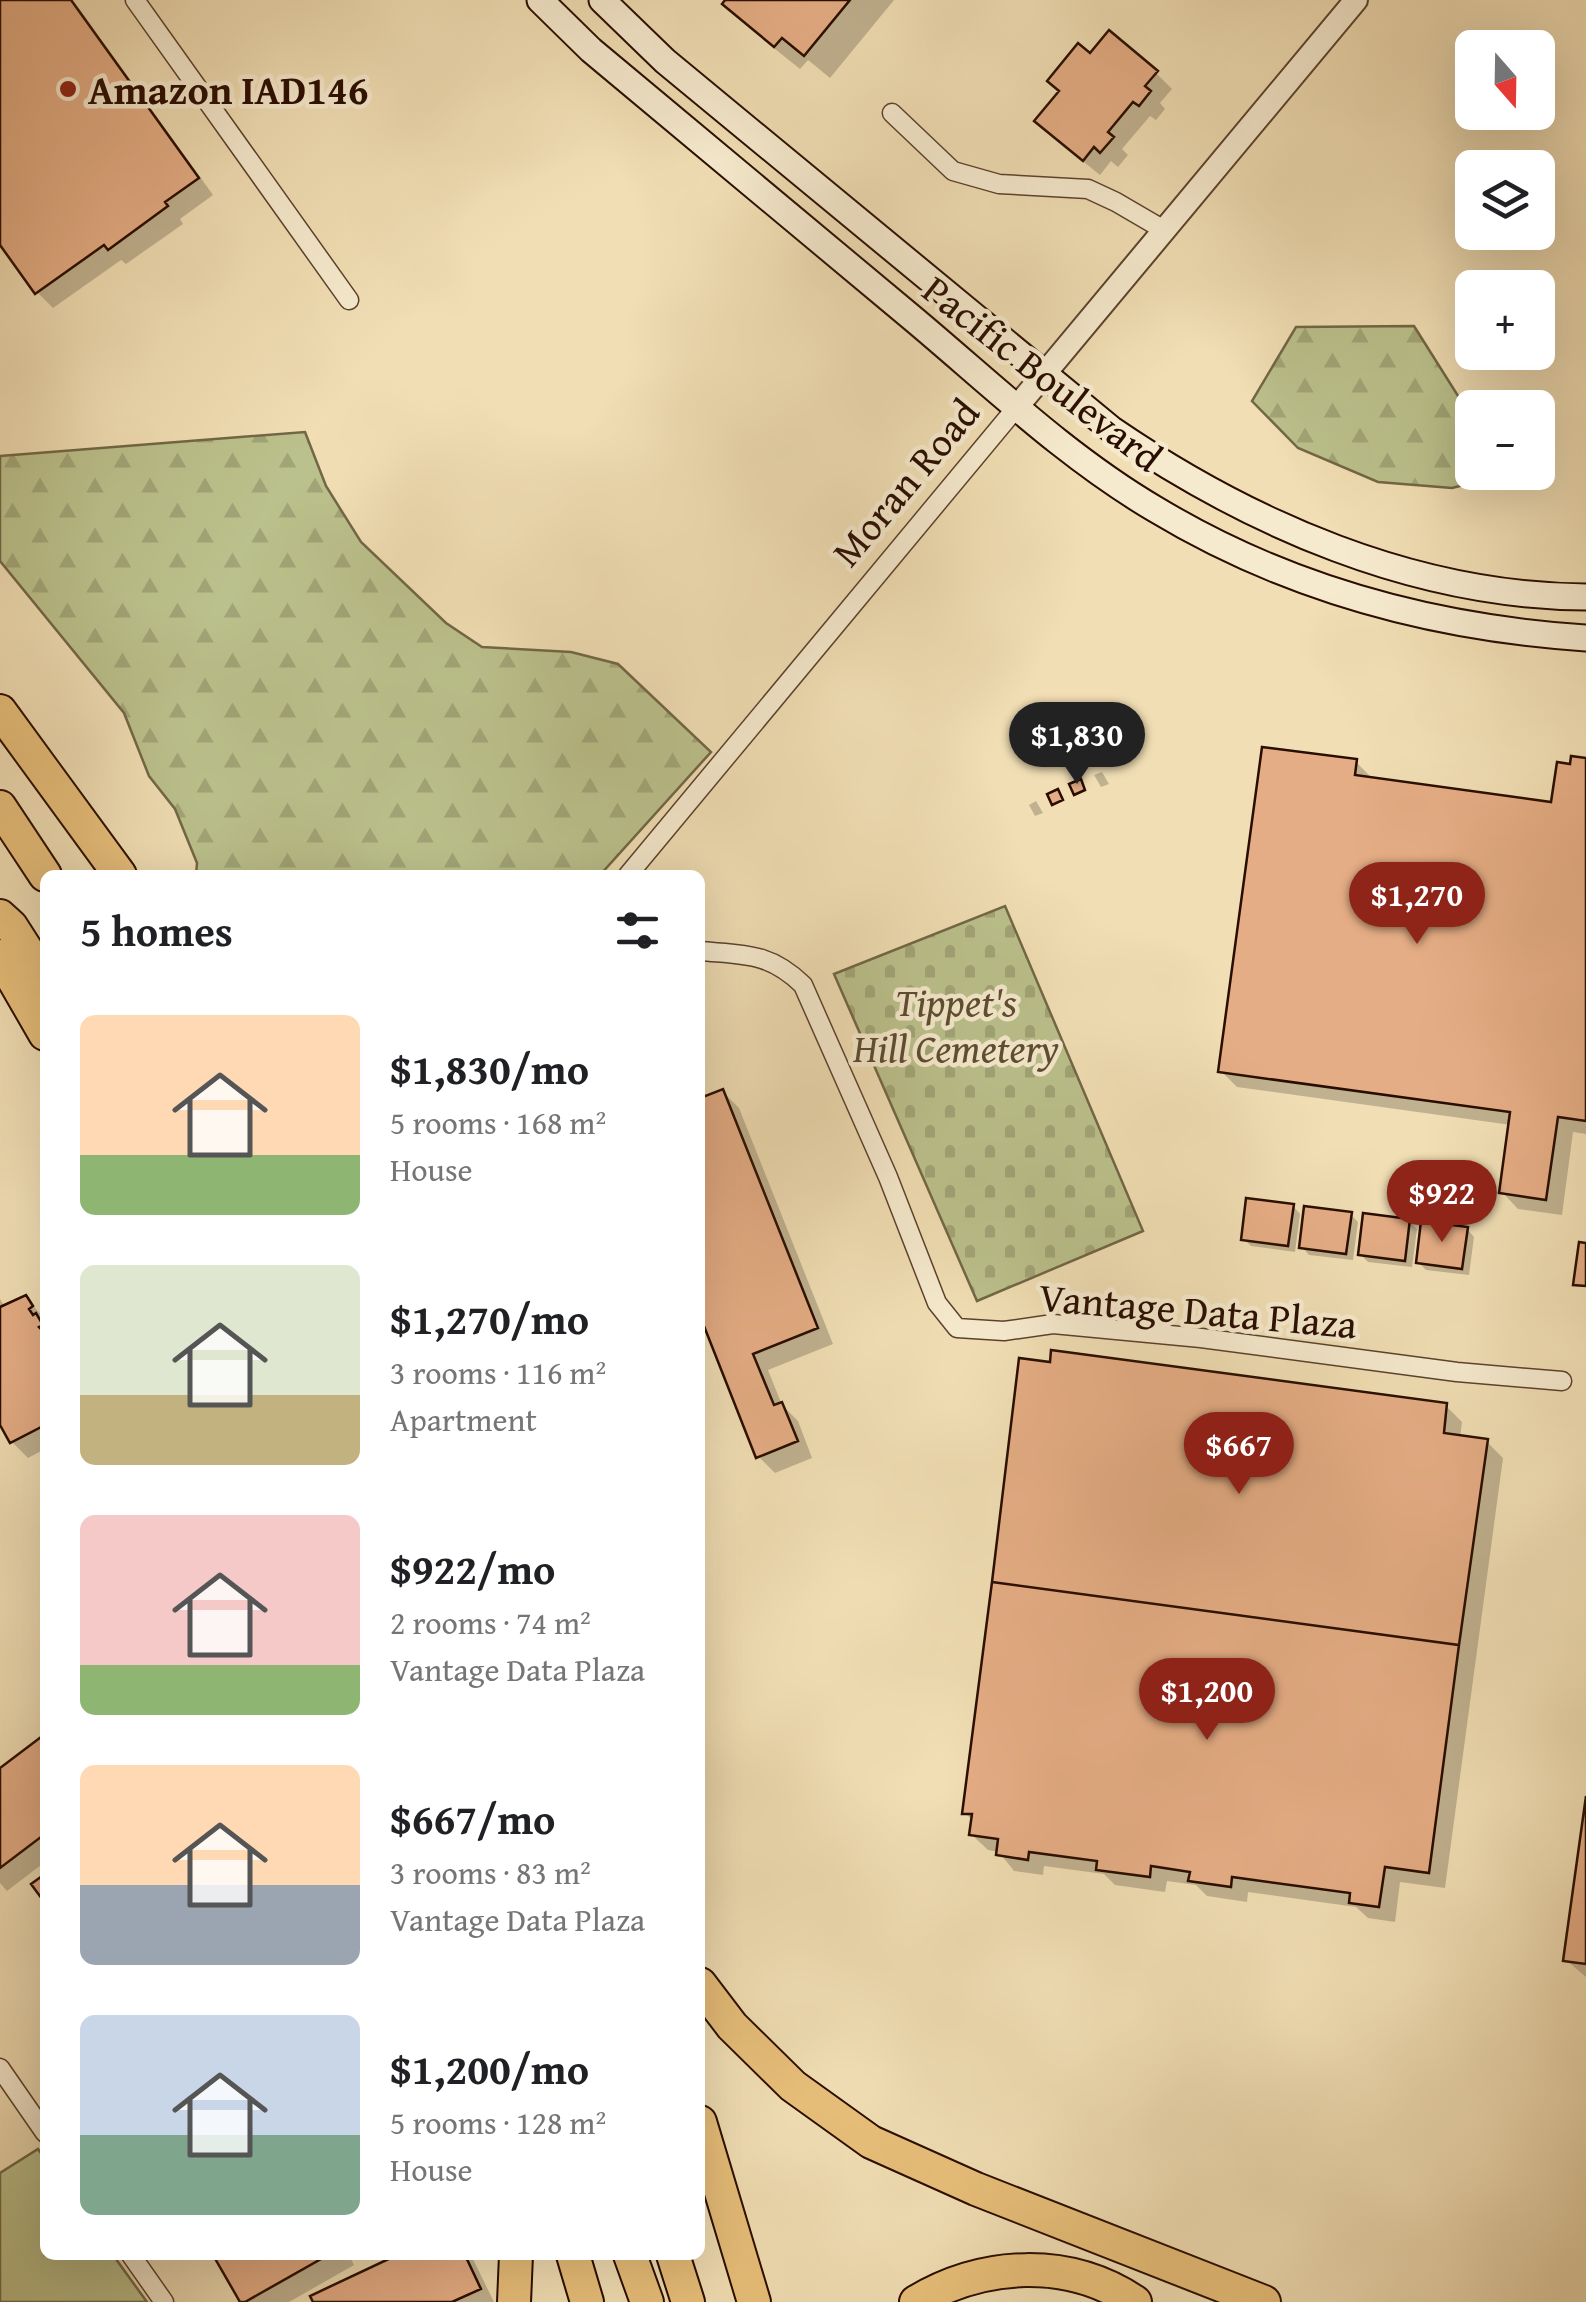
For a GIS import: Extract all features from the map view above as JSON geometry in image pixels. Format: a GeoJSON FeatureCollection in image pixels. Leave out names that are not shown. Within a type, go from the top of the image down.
{"type":"FeatureCollection","features":[{"type":"Feature","properties":{"kind":"highway"},"geometry":{"type":"LineString","coordinates":[[0,712],[116,870]]}},
{"type":"Feature","properties":{"kind":"highway"},"geometry":{"type":"LineString","coordinates":[[0,808],[43,870]]}},
{"type":"Feature","properties":{"kind":"highway"},"geometry":{"type":"LineString","coordinates":[[0,916],[11,926],[40,971]]}},
{"type":"Feature","properties":{"kind":"highway"},"geometry":{"type":"LineString","coordinates":[[0,956],[40,1025]]}},
{"type":"Feature","properties":{"kind":"highway"},"geometry":{"type":"LineString","coordinates":[[705,1991],[732,2026],[793,2086],[871,2142],[992,2196],[1264,2302]]}},
{"type":"Feature","properties":{"kind":"highway"},"geometry":{"type":"LineString","coordinates":[[705,2139],[754,2302]]}},
{"type":"Feature","properties":{"kind":"highway"},"geometry":{"type":"LineString","coordinates":[[514,2302],[516,2260]]}},
{"type":"Feature","properties":{"kind":"highway"},"geometry":{"type":"LineString","coordinates":[[574,2260],[587,2302]]}},
{"type":"Feature","properties":{"kind":"highway"},"geometry":{"type":"LineString","coordinates":[[675,2260],[688,2302]]}},
{"type":"Feature","properties":{"kind":"highway"},"geometry":{"type":"LineString","coordinates":[[916,2302],[972,2275],[1004,2270],[1069,2275],[1098,2283],[1135,2302]]}},
{"type":"Feature","properties":{"kind":"main road","name":"Pacific Boulevard"},"geometry":{"type":"LineString","coordinates":[[540,0],[591,50],[1016,408],[1153,508],[1285,574],[1380,606],[1538,635],[1586,638]]}},
{"type":"Feature","properties":{"kind":"main road","name":"Pacific Boulevard"},"geometry":{"type":"LineString","coordinates":[[602,0],[665,61],[1111,429],[1161,463],[1247,510],[1324,545],[1456,581],[1508,591],[1586,597]]}},
{"type":"Feature","properties":{"kind":"street"},"geometry":{"type":"LineString","coordinates":[[135,0],[349,300]]}},
{"type":"Feature","properties":{"kind":"street","name":"Moran Road"},"geometry":{"type":"LineString","coordinates":[[632,870],[1356,0]]}},
{"type":"Feature","properties":{"kind":"street"},"geometry":{"type":"LineString","coordinates":[[892,113],[953,171],[999,184],[1088,189],[1164,230]]}},
{"type":"Feature","properties":{"kind":"street","name":"Vantage Data Plaza"},"geometry":{"type":"LineString","coordinates":[[705,951],[754,954],[789,972],[803,985],[888,1176],[937,1303],[957,1328],[1004,1330],[1053,1324],[1562,1382]]}},
{"type":"Feature","properties":{"kind":"street"},"geometry":{"type":"LineString","coordinates":[[0,2068],[40,2125]]}},
{"type":"Feature","properties":{"kind":"street"},"geometry":{"type":"LineString","coordinates":[[134,2260],[164,2302]]}},
{"type":"Feature","properties":{"kind":"green space"},"geometry":{"type":"Polygon","coordinates":[[[1414,326],[1455,391],[1455,487],[1378,482],[1298,448],[1252,401],[1296,327],[1414,326]]]}},
{"type":"Feature","properties":{"kind":"green space"},"geometry":{"type":"Polygon","coordinates":[[[305,432],[326,486],[361,542],[446,623],[482,647],[571,652],[618,664],[711,752],[605,870],[196,870],[175,809],[149,776],[124,713],[0,561],[0,456],[305,432]]]}},
{"type":"Feature","properties":{"kind":"green space","name":"Tippet's Hill Cemetery"},"geometry":{"type":"Polygon","coordinates":[[[1005,906],[1143,1231],[977,1301],[834,974],[1005,906]]]}},
{"type":"Feature","properties":{"kind":"green space"},"geometry":{"type":"Polygon","coordinates":[[[38,2149],[40,2260],[117,2260],[147,2302],[0,2302],[0,2173],[38,2149]]]}},
{"type":"Feature","properties":{"kind":"building","name":"Amazon IAD146"},"geometry":{"type":"Polygon","coordinates":[[[0,0],[71,0],[199,178],[108,250],[104,245],[35,294],[0,245],[0,0]]]}},
{"type":"Feature","properties":{"kind":"building"},"geometry":{"type":"Polygon","coordinates":[[[725,0],[850,0],[804,56],[782,38],[774,47],[722,4],[725,0]]]}},
{"type":"Feature","properties":{"kind":"building"},"geometry":{"type":"Polygon","coordinates":[[[1109,30],[1158,71],[1145,86],[1151,91],[1139,106],[1133,102],[1108,132],[1114,137],[1100,153],[1094,147],[1083,161],[1034,121],[1059,91],[1047,81],[1078,43],[1090,53],[1109,30]]]}},
{"type":"Feature","properties":{"kind":"building"},"geometry":{"type":"Polygon","coordinates":[[[1262,747],[1357,759],[1355,775],[1551,802],[1557,762],[1570,764],[1571,756],[1586,758],[1586,1121],[1558,1117],[1546,1200],[1499,1193],[1510,1112],[1218,1072],[1262,747]]]}},
{"type":"Feature","properties":{"kind":"building"},"geometry":{"type":"Polygon","coordinates":[[[1081,779],[1085,790],[1074,795],[1069,784],[1081,779]]]}},
{"type":"Feature","properties":{"kind":"building"},"geometry":{"type":"Polygon","coordinates":[[[1058,789],[1063,800],[1052,805],[1047,794],[1058,789]]]}},
{"type":"Feature","properties":{"kind":"building"},"geometry":{"type":"Polygon","coordinates":[[[723,1089],[818,1328],[753,1354],[774,1405],[782,1402],[798,1441],[756,1458],[705,1329],[705,1096],[723,1089]]]}},
{"type":"Feature","properties":{"kind":"building"},"geometry":{"type":"Polygon","coordinates":[[[1246,1198],[1294,1204],[1288,1246],[1241,1240],[1246,1198]]]}},
{"type":"Feature","properties":{"kind":"building"},"geometry":{"type":"Polygon","coordinates":[[[1304,1206],[1352,1212],[1346,1254],[1299,1248],[1304,1206]]]}},
{"type":"Feature","properties":{"kind":"building"},"geometry":{"type":"Polygon","coordinates":[[[1363,1213],[1410,1219],[1405,1261],[1358,1255],[1363,1213]]]}},
{"type":"Feature","properties":{"kind":"building"},"geometry":{"type":"Polygon","coordinates":[[[1421,1221],[1468,1227],[1462,1269],[1416,1263],[1421,1221]]]}},
{"type":"Feature","properties":{"kind":"building"},"geometry":{"type":"Polygon","coordinates":[[[1579,1242],[1586,1243],[1586,1286],[1573,1285],[1579,1242]]]}},
{"type":"Feature","properties":{"kind":"building"},"geometry":{"type":"Polygon","coordinates":[[[26,1295],[33,1306],[29,1309],[40,1320],[40,1428],[10,1443],[0,1425],[0,1307],[26,1295]]]}},
{"type":"Feature","properties":{"kind":"building"},"geometry":{"type":"Polygon","coordinates":[[[1051,1350],[1447,1403],[1444,1433],[1488,1439],[1459,1645],[992,1582],[1019,1358],[1050,1362],[1051,1350]]]}},
{"type":"Feature","properties":{"kind":"building"},"geometry":{"type":"Polygon","coordinates":[[[992,1582],[1459,1645],[1429,1873],[1385,1867],[1379,1907],[1349,1903],[1350,1893],[1232,1877],[1231,1887],[1188,1881],[1190,1872],[1151,1866],[1150,1877],[1096,1870],[1097,1861],[1029,1852],[1028,1860],[996,1855],[998,1839],[969,1835],[972,1814],[962,1814],[992,1582]]]}},
{"type":"Feature","properties":{"kind":"building"},"geometry":{"type":"Polygon","coordinates":[[[40,1738],[40,1838],[0,1868],[0,1768],[40,1738]]]}},
{"type":"Feature","properties":{"kind":"building"},"geometry":{"type":"Polygon","coordinates":[[[1586,1796],[1586,1964],[1563,1961],[1586,1796]]]}},
{"type":"Feature","properties":{"kind":"building"},"geometry":{"type":"Polygon","coordinates":[[[40,1878],[40,1896],[31,1884],[40,1878]]]}},
{"type":"Feature","properties":{"kind":"building"},"geometry":{"type":"Polygon","coordinates":[[[216,2260],[319,2260],[245,2302],[240,2302],[216,2260]]]}},
{"type":"Feature","properties":{"kind":"building"},"geometry":{"type":"Polygon","coordinates":[[[386,2260],[467,2260],[481,2289],[452,2302],[313,2302],[310,2296],[386,2260]]]}},
{"type":"Feature","properties":{"kind":"place","name":"Amazon IAD146"},"geometry":{"type":"Point","coordinates":[68,89]}}]}
